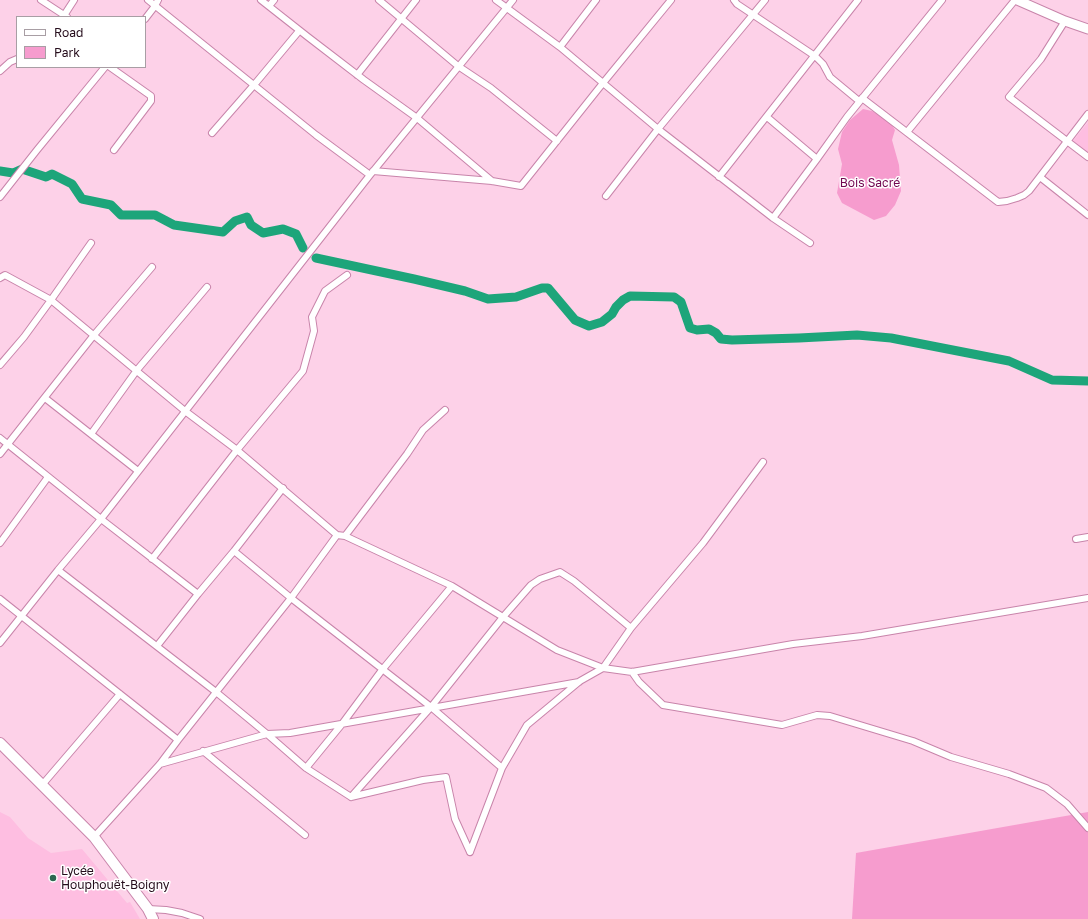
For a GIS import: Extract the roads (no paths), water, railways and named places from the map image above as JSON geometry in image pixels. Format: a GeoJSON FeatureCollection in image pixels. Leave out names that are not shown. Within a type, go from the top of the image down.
{"type":"FeatureCollection","features":[{"type":"Feature","properties":{"kind":"main road"},"geometry":{"type":"LineString","coordinates":[[1016,0],[1088,29]]}},
{"type":"Feature","properties":{"kind":"main road"},"geometry":{"type":"LineString","coordinates":[[0,743],[94,837],[148,909],[153,919]]}},
{"type":"Feature","properties":{"kind":"street"},"geometry":{"type":"LineString","coordinates":[[41,0],[65,16],[74,0]]}},
{"type":"Feature","properties":{"kind":"street"},"geometry":{"type":"LineString","coordinates":[[148,0],[316,135],[372,173],[492,181],[521,186],[671,0]]}},
{"type":"Feature","properties":{"kind":"street"},"geometry":{"type":"LineString","coordinates":[[146,18],[158,0]]}},
{"type":"Feature","properties":{"kind":"street"},"geometry":{"type":"LineString","coordinates":[[261,0],[357,75],[417,118],[492,181]]}},
{"type":"Feature","properties":{"kind":"street"},"geometry":{"type":"LineString","coordinates":[[269,6],[274,0]]}},
{"type":"Feature","properties":{"kind":"street"},"geometry":{"type":"LineString","coordinates":[[379,0],[458,66],[491,88],[557,141]]}},
{"type":"Feature","properties":{"kind":"street"},"geometry":{"type":"LineString","coordinates":[[357,75],[416,0]]}},
{"type":"Feature","properties":{"kind":"street"},"geometry":{"type":"LineString","coordinates":[[496,0],[560,47],[658,129],[773,218],[810,243]]}},
{"type":"Feature","properties":{"kind":"street"},"geometry":{"type":"LineString","coordinates":[[0,643],[101,519],[372,173],[513,0]]}},
{"type":"Feature","properties":{"kind":"street"},"geometry":{"type":"LineString","coordinates":[[560,47],[596,0]]}},
{"type":"Feature","properties":{"kind":"street"},"geometry":{"type":"LineString","coordinates":[[734,0],[737,4],[815,56],[823,64],[830,77],[908,132],[998,202],[1007,201],[1024,195],[1040,177],[1088,114]]}},
{"type":"Feature","properties":{"kind":"street"},"geometry":{"type":"LineString","coordinates":[[606,196],[658,129],[765,0]]}},
{"type":"Feature","properties":{"kind":"street"},"geometry":{"type":"LineString","coordinates":[[719,176],[858,0]]}},
{"type":"Feature","properties":{"kind":"street"},"geometry":{"type":"LineString","coordinates":[[773,218],[818,159],[847,117],[942,0]]}},
{"type":"Feature","properties":{"kind":"street"},"geometry":{"type":"LineString","coordinates":[[908,132],[1016,0]]}},
{"type":"Feature","properties":{"kind":"street"},"geometry":{"type":"LineString","coordinates":[[1065,21],[1041,59],[1010,97],[1088,157]]}},
{"type":"Feature","properties":{"kind":"street"},"geometry":{"type":"LineString","coordinates":[[212,133],[299,31]]}},
{"type":"Feature","properties":{"kind":"street"},"geometry":{"type":"LineString","coordinates":[[0,71],[10,62],[16,59]]}},
{"type":"Feature","properties":{"kind":"street"},"geometry":{"type":"LineString","coordinates":[[0,197],[36,150],[104,68]]}},
{"type":"Feature","properties":{"kind":"street"},"geometry":{"type":"LineString","coordinates":[[111,68],[151,96],[151,101],[114,150]]}},
{"type":"Feature","properties":{"kind":"street"},"geometry":{"type":"LineString","coordinates":[[767,117],[818,159]]}},
{"type":"Feature","properties":{"kind":"street"},"geometry":{"type":"LineString","coordinates":[[1040,177],[1088,215]]}},
{"type":"Feature","properties":{"kind":"street"},"geometry":{"type":"LineString","coordinates":[[0,364],[24,337],[91,243]]}},
{"type":"Feature","properties":{"kind":"street"},"geometry":{"type":"LineString","coordinates":[[0,454],[46,398],[94,335],[152,267]]}},
{"type":"Feature","properties":{"kind":"street"},"geometry":{"type":"LineString","coordinates":[[0,278],[5,275],[51,300],[185,411],[237,450],[337,535],[345,536],[452,586],[557,650],[603,668],[632,672],[793,644],[862,636],[1088,598]]}},
{"type":"Feature","properties":{"kind":"street"},"geometry":{"type":"LineString","coordinates":[[152,558],[237,450],[303,371],[314,331],[312,317],[326,292],[347,275]]}},
{"type":"Feature","properties":{"kind":"street"},"geometry":{"type":"LineString","coordinates":[[91,434],[137,370],[207,286]]}},
{"type":"Feature","properties":{"kind":"street"},"geometry":{"type":"LineString","coordinates":[[46,398],[138,471]]}},
{"type":"Feature","properties":{"kind":"street"},"geometry":{"type":"LineString","coordinates":[[345,536],[407,454],[423,430],[444,410]]}},
{"type":"Feature","properties":{"kind":"street"},"geometry":{"type":"LineString","coordinates":[[0,438],[198,594]]}},
{"type":"Feature","properties":{"kind":"street"},"geometry":{"type":"LineString","coordinates":[[58,570],[216,692],[306,768],[351,797],[423,780],[446,777],[456,819],[470,852],[502,768],[527,724],[580,681],[603,668],[631,628],[703,543],[763,462]]}},
{"type":"Feature","properties":{"kind":"street"},"geometry":{"type":"LineString","coordinates":[[0,543],[48,477]]}},
{"type":"Feature","properties":{"kind":"street"},"geometry":{"type":"LineString","coordinates":[[158,646],[283,488]]}},
{"type":"Feature","properties":{"kind":"street"},"geometry":{"type":"LineString","coordinates":[[94,837],[160,764],[291,598],[337,535]]}},
{"type":"Feature","properties":{"kind":"street"},"geometry":{"type":"LineString","coordinates":[[1076,539],[1088,537]]}},
{"type":"Feature","properties":{"kind":"street"},"geometry":{"type":"LineString","coordinates":[[234,551],[291,598],[431,708],[502,768]]}},
{"type":"Feature","properties":{"kind":"street"},"geometry":{"type":"LineString","coordinates":[[351,797],[431,708],[503,617],[531,585],[540,579],[560,572],[574,581],[631,628]]}},
{"type":"Feature","properties":{"kind":"street"},"geometry":{"type":"LineString","coordinates":[[306,768],[342,724],[382,670],[452,586]]}},
{"type":"Feature","properties":{"kind":"street"},"geometry":{"type":"LineString","coordinates":[[0,599],[178,740]]}},
{"type":"Feature","properties":{"kind":"street"},"geometry":{"type":"LineString","coordinates":[[632,672],[639,682],[663,705],[782,725],[817,715],[830,716],[913,741],[952,757],[1009,774],[1046,788],[1067,804],[1088,828]]}},
{"type":"Feature","properties":{"kind":"street"},"geometry":{"type":"LineString","coordinates":[[160,764],[267,734],[290,734],[580,681]]}},
{"type":"Feature","properties":{"kind":"street"},"geometry":{"type":"LineString","coordinates":[[42,785],[120,694]]}},
{"type":"Feature","properties":{"kind":"street"},"geometry":{"type":"LineString","coordinates":[[203,751],[305,835]]}},
{"type":"Feature","properties":{"kind":"street"},"geometry":{"type":"LineString","coordinates":[[148,909],[182,913],[200,919]]}},
{"type":"Feature","properties":{"kind":"waterway"},"geometry":{"type":"LineString","coordinates":[[0,171],[13,173],[22,169],[46,177],[52,174],[72,184],[82,199],[111,205],[121,215],[155,215],[174,225],[223,232],[235,221],[247,217],[251,225],[263,233],[283,229],[296,234],[303,248]]}},
{"type":"Feature","properties":{"kind":"waterway"},"geometry":{"type":"LineString","coordinates":[[316,258],[465,291],[488,299],[516,297],[542,288],[548,288],[575,320],[589,326],[602,322],[612,314],[623,300],[630,296],[674,297],[681,302],[690,328],[697,330],[709,329],[716,333],[721,339],[732,340],[857,335],[891,338],[1009,361],[1052,380],[1088,381]]}},
{"type":"Feature","properties":{"kind":"place","name":"Lycée Houphouët-Boigny"},"geometry":{"type":"Point","coordinates":[53,878]}},
{"type":"Feature","properties":{"kind":"park label","name":"Bois Sacré"},"geometry":{"type":"Point","coordinates":[870,183]}}]}
